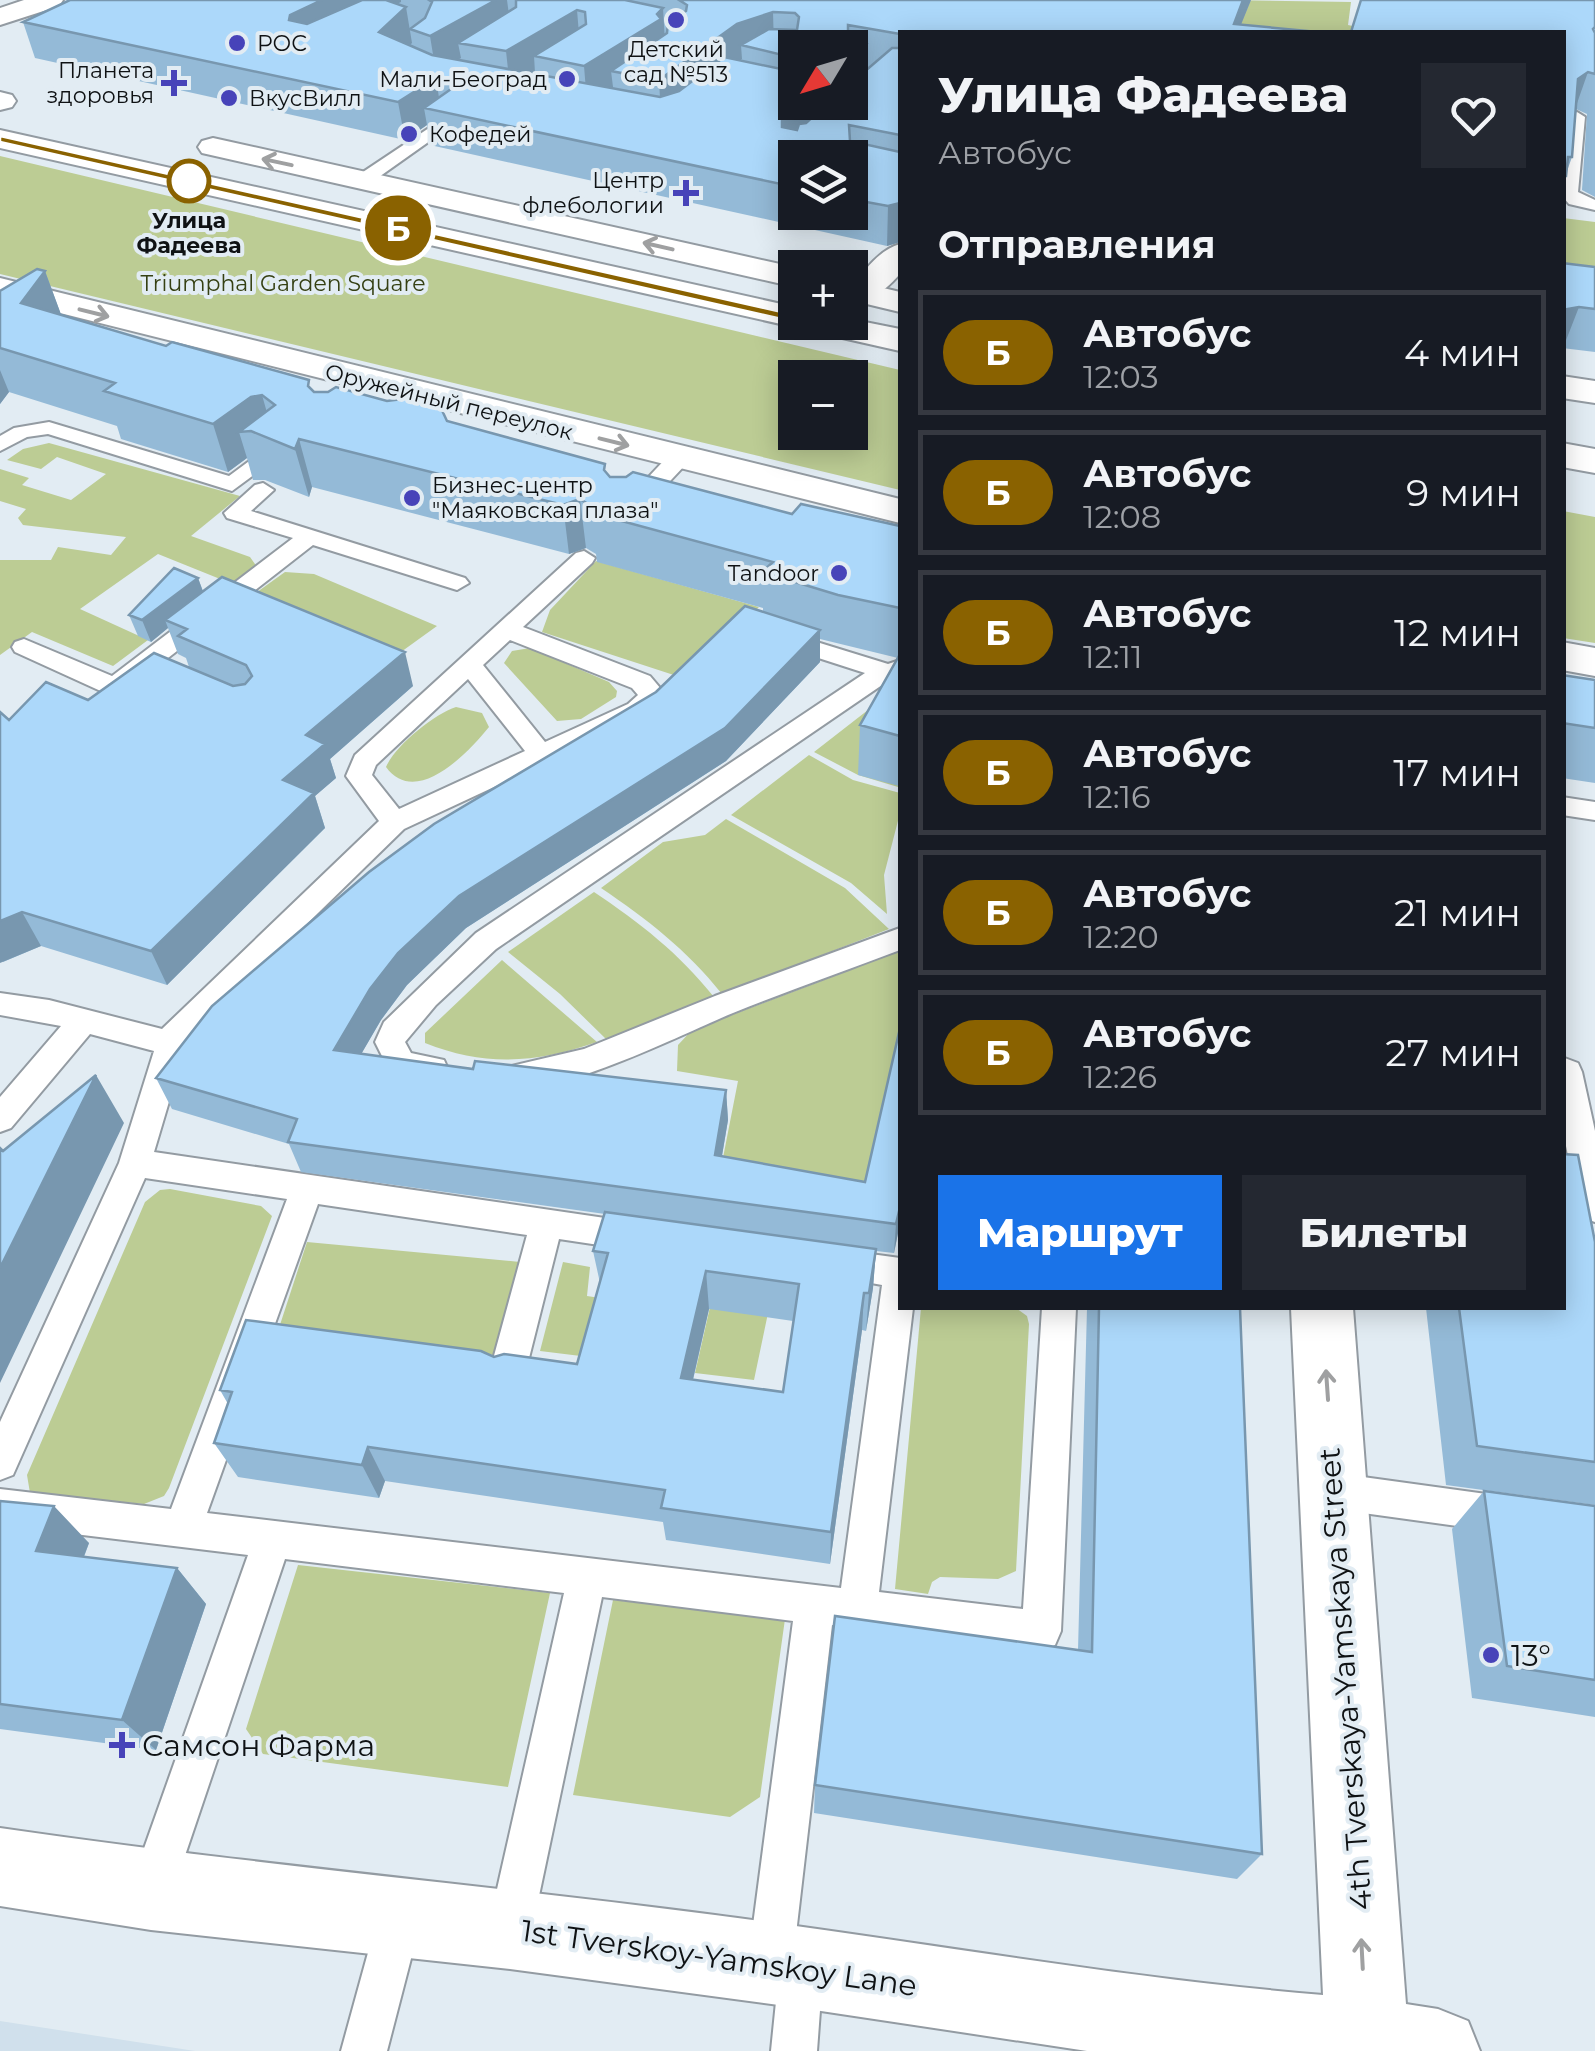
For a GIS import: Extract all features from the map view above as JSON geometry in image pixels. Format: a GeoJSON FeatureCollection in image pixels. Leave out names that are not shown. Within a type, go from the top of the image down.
{"type":"FeatureCollection","features":[{"type":"Feature","properties":{"kind":"main road"},"geometry":{"type":"LineString","coordinates":[[0,140],[778,314]]}},
{"type":"Feature","properties":{"kind":"main road"},"geometry":{"type":"LineString","coordinates":[[192,143],[778,273]]}},
{"type":"Feature","properties":{"kind":"main road"},"geometry":{"type":"LineString","coordinates":[[874,290],[898,257]]}},
{"type":"Feature","properties":{"kind":"main road","name":"Оружейный переулок"},"geometry":{"type":"LineString","coordinates":[[0,288],[368,391],[898,510]]}},
{"type":"Feature","properties":{"kind":"main road"},"geometry":{"type":"LineString","coordinates":[[868,333],[898,340]]}},
{"type":"Feature","properties":{"kind":"main road"},"geometry":{"type":"LineString","coordinates":[[1566,388],[1595,392]]}},
{"type":"Feature","properties":{"kind":"main road"},"geometry":{"type":"LineString","coordinates":[[1566,421],[1595,425]]}},
{"type":"Feature","properties":{"kind":"main road"},"geometry":{"type":"LineString","coordinates":[[1566,456],[1595,460]]}},
{"type":"Feature","properties":{"kind":"main road"},"geometry":{"type":"LineString","coordinates":[[1566,657],[1595,662]]}},
{"type":"Feature","properties":{"kind":"main road","name":"4th Tverskaya-Yamskaya Street"},"geometry":{"type":"LineString","coordinates":[[1322,1310],[1334,1491],[1391,2047]]}},
{"type":"Feature","properties":{"kind":"main road","name":"1st Tverskoy-Yamskoy Lane"},"geometry":{"type":"LineString","coordinates":[[0,1867],[152,1890],[510,1929],[786,1965],[1196,2026],[1391,2047]]}},
{"type":"Feature","properties":{"kind":"lane"},"geometry":{"type":"LineString","coordinates":[[1577,117],[1569,194],[1575,200],[1595,205]]}},
{"type":"Feature","properties":{"kind":"lane"},"geometry":{"type":"LineString","coordinates":[[363,180],[450,121]]}},
{"type":"Feature","properties":{"kind":"lane"},"geometry":{"type":"LineString","coordinates":[[0,446],[21,432],[49,428],[232,484],[274,452]]}},
{"type":"Feature","properties":{"kind":"lane"},"geometry":{"type":"LineString","coordinates":[[623,517],[679,458]]}},
{"type":"Feature","properties":{"kind":"lane"},"geometry":{"type":"LineString","coordinates":[[263,490],[235,513],[458,583]]}},
{"type":"Feature","properties":{"kind":"lane"},"geometry":{"type":"LineString","coordinates":[[24,647],[114,686],[310,536]]}},
{"type":"Feature","properties":{"kind":"lane"},"geometry":{"type":"LineString","coordinates":[[394,822],[364,784],[358,769],[584,558]]}},
{"type":"Feature","properties":{"kind":"lane"},"geometry":{"type":"LineString","coordinates":[[0,1464],[135,1163],[168,1043],[394,822],[647,705],[650,689],[505,628]]}},
{"type":"Feature","properties":{"kind":"lane"},"geometry":{"type":"LineString","coordinates":[[755,630],[894,670]]}},
{"type":"Feature","properties":{"kind":"lane"},"geometry":{"type":"LineString","coordinates":[[468,663],[541,754]]}},
{"type":"Feature","properties":{"kind":"lane"},"geometry":{"type":"LineString","coordinates":[[144,664],[169,675]]}},
{"type":"Feature","properties":{"kind":"lane"},"geometry":{"type":"LineString","coordinates":[[455,1072],[401,1063],[390,1042],[395,1030],[456,967],[532,910],[894,670]]}},
{"type":"Feature","properties":{"kind":"lane"},"geometry":{"type":"LineString","coordinates":[[1566,807],[1595,811]]}},
{"type":"Feature","properties":{"kind":"lane"},"geometry":{"type":"LineString","coordinates":[[654,1035],[621,1060],[613,1082],[493,1076],[531,1075],[565,1068],[898,940]]}},
{"type":"Feature","properties":{"kind":"lane"},"geometry":{"type":"LineString","coordinates":[[0,1004],[22,1005],[168,1043]]}},
{"type":"Feature","properties":{"kind":"lane"},"geometry":{"type":"LineString","coordinates":[[0,1120],[84,1020]]}},
{"type":"Feature","properties":{"kind":"lane"},"geometry":{"type":"LineString","coordinates":[[1566,1072],[1595,1208]]}},
{"type":"Feature","properties":{"kind":"lane"},"geometry":{"type":"LineString","coordinates":[[135,1163],[662,1240]]}},
{"type":"Feature","properties":{"kind":"lane"},"geometry":{"type":"LineString","coordinates":[[182,1528],[306,1191]]}},
{"type":"Feature","properties":{"kind":"lane"},"geometry":{"type":"LineString","coordinates":[[507,1374],[546,1224]]}},
{"type":"Feature","properties":{"kind":"lane"},"geometry":{"type":"LineString","coordinates":[[810,1260],[898,1274]]}},
{"type":"Feature","properties":{"kind":"lane"},"geometry":{"type":"LineString","coordinates":[[858,1609],[898,1290]]}},
{"type":"Feature","properties":{"kind":"lane"},"geometry":{"type":"LineString","coordinates":[[0,1507],[1041,1631],[1060,1310]]}},
{"type":"Feature","properties":{"kind":"lane"},"geometry":{"type":"LineString","coordinates":[[1334,1491],[1540,1519]]}},
{"type":"Feature","properties":{"kind":"lane"},"geometry":{"type":"LineString","coordinates":[[152,1890],[274,1539]]}},
{"type":"Feature","properties":{"kind":"lane"},"geometry":{"type":"LineString","coordinates":[[510,1929],[586,1577]]}},
{"type":"Feature","properties":{"kind":"lane"},"geometry":{"type":"LineString","coordinates":[[794,2051],[786,1965],[815,1604]]}},
{"type":"Feature","properties":{"kind":"lane"},"geometry":{"type":"LineString","coordinates":[[364,2051],[400,1917]]}},
{"type":"Feature","properties":{"kind":"shaded area"},"geometry":{"type":"Polygon","coordinates":[[[0,2021],[195,2051],[0,2051],[0,2021]]]}},
{"type":"Feature","properties":{"kind":"green space"},"geometry":{"type":"Polygon","coordinates":[[[1225,0],[1351,2],[1348,25],[1357,27],[1356,30],[1236,30],[1225,0]]]}},
{"type":"Feature","properties":{"kind":"green space","name":"Triumphal Garden Square"},"geometry":{"type":"Polygon","coordinates":[[[0,156],[858,360],[778,360],[778,450],[868,450],[868,362],[898,370],[898,490],[0,274],[0,156]]]}},
{"type":"Feature","properties":{"kind":"green space"},"geometry":{"type":"Polygon","coordinates":[[[1566,218],[1595,222],[1595,277],[1566,272],[1566,218]]]}},
{"type":"Feature","properties":{"kind":"green space"},"geometry":{"type":"Polygon","coordinates":[[[49,443],[240,496],[191,536],[250,557],[257,567],[235,585],[158,554],[80,609],[148,640],[113,666],[32,632],[0,655],[0,560],[51,560],[58,547],[111,555],[126,537],[23,525],[18,518],[26,509],[0,501],[0,469],[29,478],[22,485],[71,500],[106,474],[57,457],[41,469],[7,460],[23,449],[49,443]]]}},
{"type":"Feature","properties":{"kind":"green space"},"geometry":{"type":"Polygon","coordinates":[[[1566,512],[1595,517],[1595,643],[1566,638],[1566,512]]]}},
{"type":"Feature","properties":{"kind":"green space"},"geometry":{"type":"Polygon","coordinates":[[[596,561],[759,607],[686,679],[542,632],[550,610],[596,561]]]}},
{"type":"Feature","properties":{"kind":"green space"},"geometry":{"type":"Polygon","coordinates":[[[285,572],[314,574],[437,626],[394,657],[250,597],[285,572]]]}},
{"type":"Feature","properties":{"kind":"green space"},"geometry":{"type":"Polygon","coordinates":[[[530,648],[609,682],[617,691],[616,697],[581,719],[557,721],[504,663],[512,651],[530,648]]]}},
{"type":"Feature","properties":{"kind":"green space"},"geometry":{"type":"Polygon","coordinates":[[[895,689],[898,787],[858,775],[814,752],[895,689]]]}},
{"type":"Feature","properties":{"kind":"green space"},"geometry":{"type":"Polygon","coordinates":[[[456,707],[482,713],[489,727],[455,762],[426,779],[412,782],[398,778],[386,767],[416,732],[456,707]]]}},
{"type":"Feature","properties":{"kind":"green space"},"geometry":{"type":"Polygon","coordinates":[[[809,755],[853,780],[898,792],[898,821],[884,875],[887,914],[851,883],[731,815],[809,755]]]}},
{"type":"Feature","properties":{"kind":"green space"},"geometry":{"type":"Polygon","coordinates":[[[726,819],[845,888],[889,929],[722,994],[666,936],[601,888],[663,842],[705,835],[726,819]]]}},
{"type":"Feature","properties":{"kind":"green space"},"geometry":{"type":"Polygon","coordinates":[[[594,892],[658,940],[714,997],[606,1039],[560,994],[508,952],[594,892]]]}},
{"type":"Feature","properties":{"kind":"green space"},"geometry":{"type":"Polygon","coordinates":[[[898,952],[898,1057],[863,1212],[712,1214],[738,1081],[677,1071],[678,1045],[692,1030],[898,952]]]}},
{"type":"Feature","properties":{"kind":"green space"},"geometry":{"type":"Polygon","coordinates":[[[502,960],[597,1042],[553,1054],[511,1059],[469,1056],[425,1043],[425,1033],[502,960]]]}},
{"type":"Feature","properties":{"kind":"green space"},"geometry":{"type":"Polygon","coordinates":[[[160,1190],[261,1206],[272,1216],[169,1488],[164,1496],[144,1504],[30,1493],[27,1475],[145,1202],[160,1190]]]}},
{"type":"Feature","properties":{"kind":"green space"},"geometry":{"type":"Polygon","coordinates":[[[307,1242],[520,1262],[493,1355],[277,1334],[307,1242]]]}},
{"type":"Feature","properties":{"kind":"green space"},"geometry":{"type":"Polygon","coordinates":[[[563,1262],[590,1267],[587,1296],[613,1300],[597,1358],[540,1351],[563,1262]]]}},
{"type":"Feature","properties":{"kind":"green space"},"geometry":{"type":"Polygon","coordinates":[[[715,1285],[772,1294],[754,1380],[695,1373],[715,1285]]]}},
{"type":"Feature","properties":{"kind":"green space"},"geometry":{"type":"Polygon","coordinates":[[[921,1310],[1019,1310],[1027,1316],[1029,1324],[1016,1571],[998,1579],[940,1577],[932,1582],[928,1594],[895,1589],[921,1310]]]}},
{"type":"Feature","properties":{"kind":"green space"},"geometry":{"type":"Polygon","coordinates":[[[298,1565],[550,1593],[508,1787],[263,1754],[246,1729],[298,1565]]]}},
{"type":"Feature","properties":{"kind":"green space"},"geometry":{"type":"Polygon","coordinates":[[[613,1600],[785,1619],[760,1797],[730,1817],[573,1795],[613,1600]]]}},
{"type":"Feature","properties":{"kind":"building"},"geometry":{"type":"Polygon","coordinates":[[[70,0],[322,0],[290,15],[289,20],[307,24],[362,0],[386,0],[406,7],[379,32],[432,55],[660,97],[679,91],[724,57],[778,68],[778,120],[782,120],[782,127],[797,130],[799,124],[809,120],[868,120],[868,69],[892,48],[898,48],[898,135],[849,125],[850,140],[778,140],[778,183],[424,108],[454,87],[453,80],[436,78],[398,102],[23,22],[70,0]]]}},
{"type":"Feature","properties":{"kind":"building"},"geometry":{"type":"Polygon","coordinates":[[[429,0],[496,0],[430,36],[410,29],[425,18],[432,2],[429,0]]]}},
{"type":"Feature","properties":{"kind":"building"},"geometry":{"type":"Polygon","coordinates":[[[516,0],[625,0],[663,8],[657,14],[661,19],[584,66],[534,56],[586,24],[585,12],[577,10],[506,51],[458,43],[516,7],[516,0]]]}},
{"type":"Feature","properties":{"kind":"building"},"geometry":{"type":"Polygon","coordinates":[[[679,0],[1243,0],[1234,24],[1297,30],[898,30],[898,34],[848,25],[848,30],[797,30],[799,17],[795,13],[773,12],[737,24],[659,80],[611,71],[667,33],[668,22],[686,11],[687,5],[679,0]]]}},
{"type":"Feature","properties":{"kind":"building"},"geometry":{"type":"Polygon","coordinates":[[[1361,0],[1595,0],[1595,74],[1588,72],[1578,79],[1572,157],[1568,157],[1566,176],[1566,30],[1352,30],[1361,0]]]}},
{"type":"Feature","properties":{"kind":"building"},"geometry":{"type":"Polygon","coordinates":[[[769,29],[797,30],[778,30],[778,54],[741,45],[769,29]]]}},
{"type":"Feature","properties":{"kind":"building"},"geometry":{"type":"Polygon","coordinates":[[[868,145],[898,152],[898,204],[868,202],[868,145]]]}},
{"type":"Feature","properties":{"kind":"building"},"geometry":{"type":"Polygon","coordinates":[[[1566,263],[1595,267],[1595,309],[1566,309],[1566,263]]]}},
{"type":"Feature","properties":{"kind":"building"},"geometry":{"type":"Polygon","coordinates":[[[37,269],[45,271],[21,303],[166,346],[172,342],[309,380],[308,386],[314,392],[328,392],[336,387],[387,401],[410,398],[440,406],[447,421],[605,464],[604,470],[610,477],[626,477],[633,472],[792,514],[801,504],[898,526],[898,608],[838,595],[762,572],[773,562],[592,513],[591,506],[580,499],[563,505],[299,439],[295,449],[251,431],[239,432],[275,405],[262,395],[251,397],[213,424],[104,391],[115,383],[0,348],[0,291],[37,269]]]}},
{"type":"Feature","properties":{"kind":"building"},"geometry":{"type":"Polygon","coordinates":[[[174,568],[198,578],[142,620],[129,615],[174,568]]]}},
{"type":"Feature","properties":{"kind":"building"},"geometry":{"type":"Polygon","coordinates":[[[222,577],[405,652],[306,735],[325,744],[283,780],[314,793],[151,951],[22,912],[0,921],[0,712],[9,720],[46,682],[88,700],[154,653],[233,686],[245,684],[252,676],[246,665],[178,636],[187,629],[165,620],[222,577]]]}},
{"type":"Feature","properties":{"kind":"building"},"geometry":{"type":"Polygon","coordinates":[[[745,606],[820,630],[725,728],[459,896],[398,953],[370,989],[334,1050],[473,1069],[475,1061],[726,1090],[715,1155],[865,1182],[898,1037],[896,1224],[288,1142],[297,1119],[156,1078],[212,1006],[369,872],[434,824],[656,692],[745,606]]]}},
{"type":"Feature","properties":{"kind":"building"},"geometry":{"type":"Polygon","coordinates":[[[898,658],[898,735],[860,725],[898,658]]]}},
{"type":"Feature","properties":{"kind":"building"},"geometry":{"type":"Polygon","coordinates":[[[1566,676],[1595,680],[1595,728],[1566,724],[1566,676]]]}},
{"type":"Feature","properties":{"kind":"building"},"geometry":{"type":"Polygon","coordinates":[[[96,1075],[0,1268],[0,1148],[3,1151],[96,1075]]]}},
{"type":"Feature","properties":{"kind":"building"},"geometry":{"type":"Polygon","coordinates":[[[1566,1154],[1578,1155],[1595,1242],[1595,1462],[1477,1446],[1459,1310],[1566,1310],[1566,1154]]]}},
{"type":"Feature","properties":{"kind":"building"},"geometry":{"type":"Polygon","coordinates":[[[605,1212],[876,1249],[869,1293],[864,1293],[831,1532],[661,1508],[665,1490],[368,1447],[362,1465],[214,1443],[232,1392],[220,1390],[246,1320],[481,1351],[494,1357],[504,1354],[577,1364],[608,1253],[593,1251],[605,1212]],[[706,1271],[681,1378],[783,1392],[799,1284],[706,1271]]]}},
{"type":"Feature","properties":{"kind":"building"},"geometry":{"type":"Polygon","coordinates":[[[1099,1310],[1240,1310],[1262,1854],[815,1785],[835,1616],[1092,1652],[1099,1310]]]}},
{"type":"Feature","properties":{"kind":"building"},"geometry":{"type":"Polygon","coordinates":[[[1484,1491],[1595,1506],[1595,1680],[1507,1666],[1484,1491]]]}},
{"type":"Feature","properties":{"kind":"building"},"geometry":{"type":"Polygon","coordinates":[[[0,1501],[54,1506],[36,1551],[177,1568],[122,1720],[0,1704],[0,1501]]]}},
{"type":"Feature","properties":{"kind":"bus line","name":"Б"},"geometry":{"type":"LineString","coordinates":[[0,139],[778,314]]}},
{"type":"Feature","properties":{"kind":"place","name":"Детский сад №513"},"geometry":{"type":"Point","coordinates":[676,20]}},
{"type":"Feature","properties":{"kind":"place","name":"РОС"},"geometry":{"type":"Point","coordinates":[237,43]}},
{"type":"Feature","properties":{"kind":"place","name":"Мали-Београд"},"geometry":{"type":"Point","coordinates":[567,79]}},
{"type":"Feature","properties":{"kind":"place","name":"Планета здоровья"},"geometry":{"type":"Point","coordinates":[174,83]}},
{"type":"Feature","properties":{"kind":"place","name":"ВкусВилл"},"geometry":{"type":"Point","coordinates":[229,98]}},
{"type":"Feature","properties":{"kind":"place","name":"Кофедей"},"geometry":{"type":"Point","coordinates":[409,134]}},
{"type":"Feature","properties":{"kind":"place","name":"Улица Фадеева"},"geometry":{"type":"Point","coordinates":[189,181]}},
{"type":"Feature","properties":{"kind":"place","name":"Центр флебологии"},"geometry":{"type":"Point","coordinates":[686,193]}},
{"type":"Feature","properties":{"kind":"place","name":"Бизнес-центр \"Маяковская плаза\""},"geometry":{"type":"Point","coordinates":[412,498]}},
{"type":"Feature","properties":{"kind":"place","name":"Tandoor"},"geometry":{"type":"Point","coordinates":[839,573]}},
{"type":"Feature","properties":{"kind":"place","name":"13°"},"geometry":{"type":"Point","coordinates":[1491,1655]}},
{"type":"Feature","properties":{"kind":"place","name":"Самсон Фарма"},"geometry":{"type":"Point","coordinates":[122,1745]}}]}
